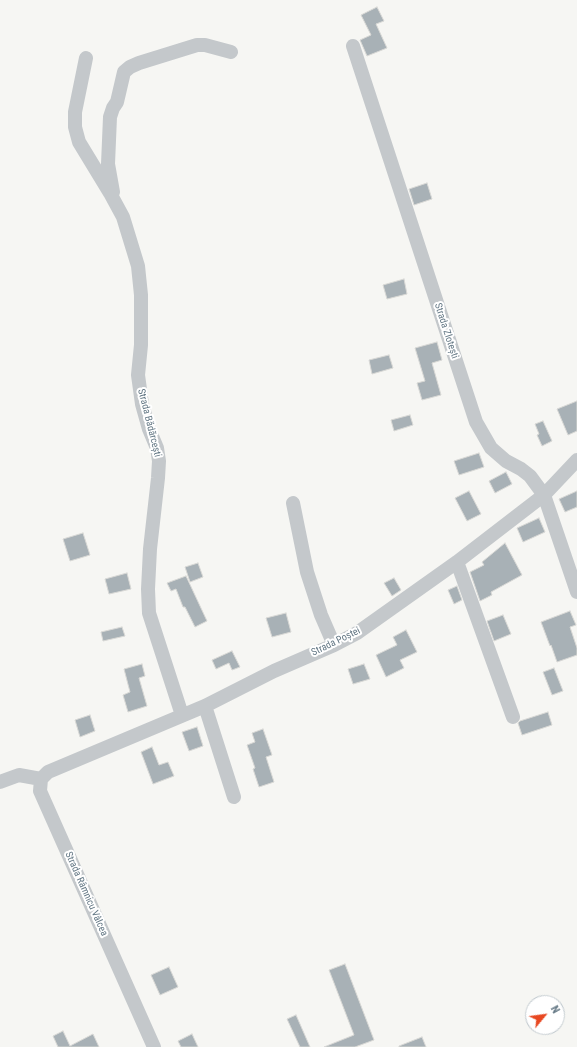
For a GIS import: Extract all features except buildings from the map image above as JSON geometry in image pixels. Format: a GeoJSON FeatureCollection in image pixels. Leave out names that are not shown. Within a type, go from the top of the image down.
{"type":"FeatureCollection","features":[{"type":"Feature","properties":{"kind":"street","name":"Strada Bădărcești"},"geometry":{"type":"LineString","coordinates":[[114,202],[108,164],[108,133],[110,117],[117,102],[124,72],[130,67],[139,63],[197,45],[204,44],[231,52]]}},
{"type":"Feature","properties":{"kind":"street","name":"Strada Zlotești"},"geometry":{"type":"LineString","coordinates":[[353,46],[476,422],[491,448],[506,461],[530,476],[544,496],[577,592]]}},
{"type":"Feature","properties":{"kind":"street","name":"Strada Bădărcești"},"geometry":{"type":"LineString","coordinates":[[86,58],[75,112],[75,127],[80,142],[122,218],[131,239],[138,266],[141,295],[138,375],[142,404],[149,429],[157,448],[159,461],[150,549],[148,588],[149,613],[182,715]]}},
{"type":"Feature","properties":{"kind":"street","name":"Strada Poștei"},"geometry":{"type":"LineString","coordinates":[[41,779],[48,772],[205,706],[274,671],[357,633],[457,562],[544,496],[577,460]]}},
{"type":"Feature","properties":{"kind":"street"},"geometry":{"type":"LineString","coordinates":[[293,503],[307,572],[321,615],[334,644]]}},
{"type":"Feature","properties":{"kind":"street"},"geometry":{"type":"LineString","coordinates":[[457,562],[513,717]]}},
{"type":"Feature","properties":{"kind":"street"},"geometry":{"type":"LineString","coordinates":[[205,706],[234,797]]}},
{"type":"Feature","properties":{"kind":"street"},"geometry":{"type":"LineString","coordinates":[[0,782],[19,775],[41,779]]}},
{"type":"Feature","properties":{"kind":"street","name":"Strada Râmnicu Vâlcea"},"geometry":{"type":"LineString","coordinates":[[41,779],[40,791],[154,1047]]}}]}
